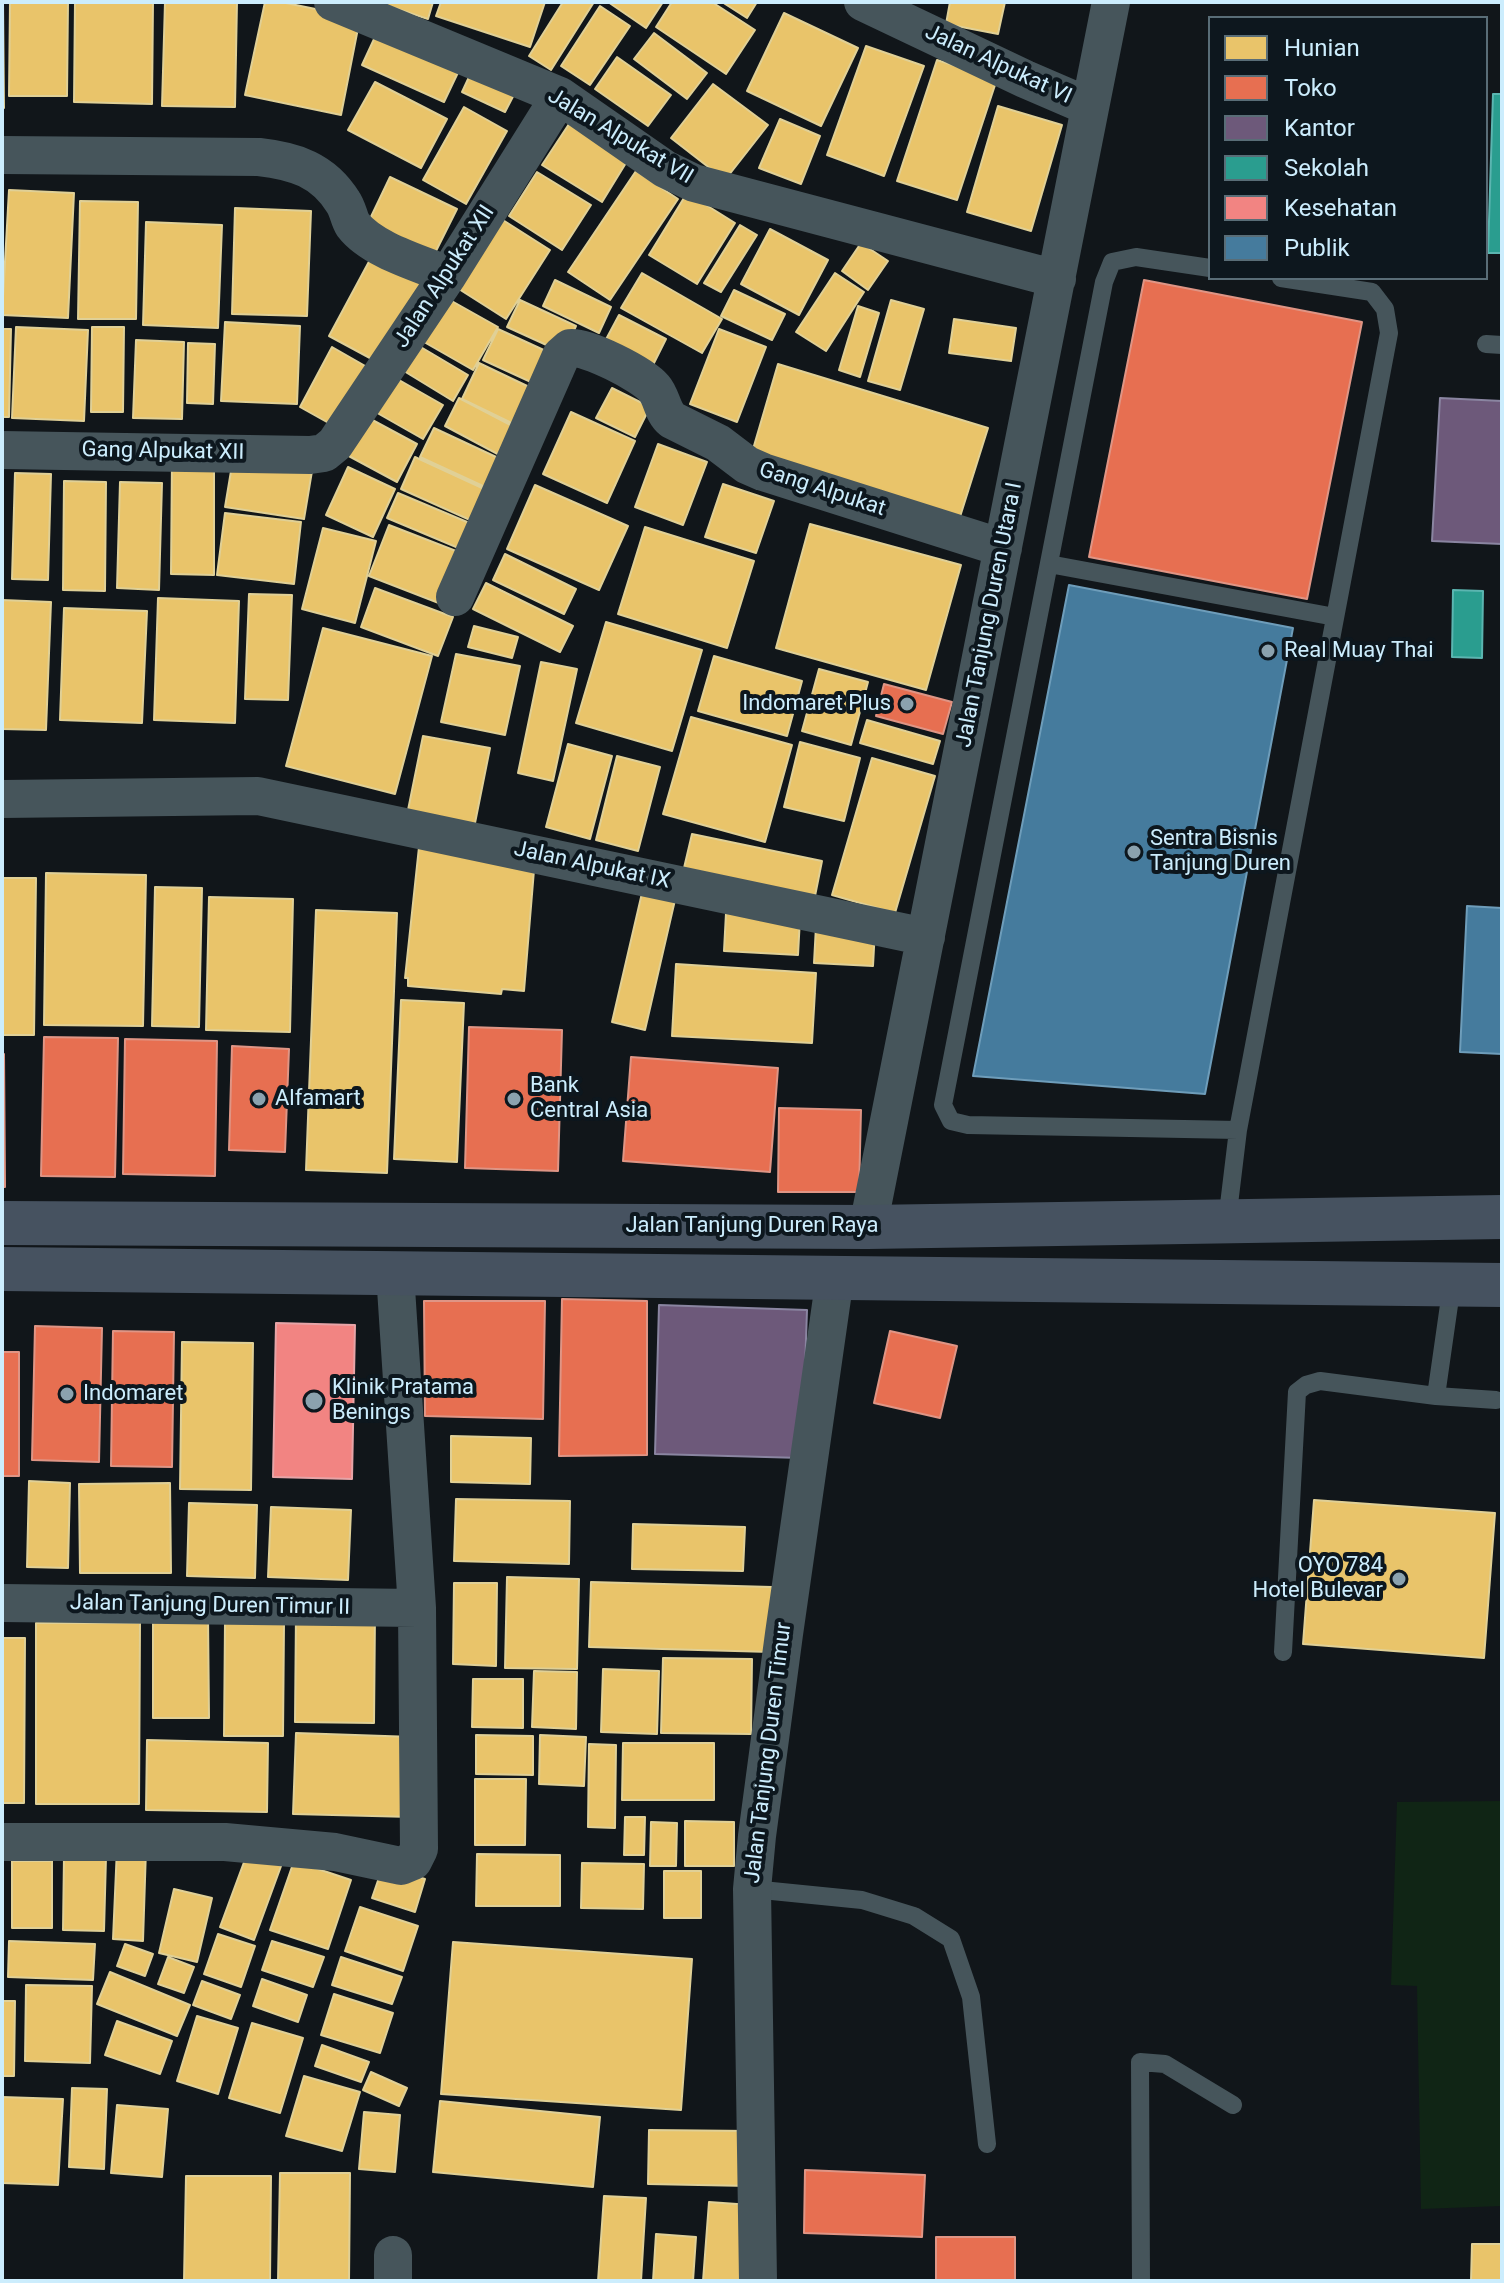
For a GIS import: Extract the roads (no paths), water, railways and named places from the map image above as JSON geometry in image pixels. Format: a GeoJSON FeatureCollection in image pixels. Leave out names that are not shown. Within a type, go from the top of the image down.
{"type":"FeatureCollection","features":[{"type":"Feature","properties":{"kind":"main road","name":"Jalan Tanjung Duren Raya"},"geometry":{"type":"LineString","coordinates":[[2,1223],[868,1227],[1502,1217]]}},
{"type":"Feature","properties":{"kind":"main road"},"geometry":{"type":"LineString","coordinates":[[2,1269],[1502,1285]]}},
{"type":"Feature","properties":{"kind":"street","name":"Jalan Alpukat VII"},"geometry":{"type":"LineString","coordinates":[[333,2],[560,96],[665,169],[694,183],[1057,279]]}},
{"type":"Feature","properties":{"kind":"street","name":"Jalan Alpukat VI"},"geometry":{"type":"LineString","coordinates":[[863,2],[1090,107]]}},
{"type":"Feature","properties":{"kind":"street","name":"Jalan Tanjung Duren Utara I"},"geometry":{"type":"LineString","coordinates":[[868,1227],[1111,2]]}},
{"type":"Feature","properties":{"kind":"street","name":"Jalan Alpukat XII"},"geometry":{"type":"LineString","coordinates":[[324,453],[335,444],[448,275],[560,96]]}},
{"type":"Feature","properties":{"kind":"street"},"geometry":{"type":"LineString","coordinates":[[2,155],[259,157],[288,160],[315,172],[337,192],[352,224],[373,242],[448,275]]}},
{"type":"Feature","properties":{"kind":"street","name":"Gang Alpukat"},"geometry":{"type":"LineString","coordinates":[[455,597],[561,356],[570,348],[579,347],[619,365],[650,384],[659,395],[667,416],[718,443],[747,465],[1003,548]]}},
{"type":"Feature","properties":{"kind":"street","name":"Gang Alpukat XII"},"geometry":{"type":"LineString","coordinates":[[2,450],[324,453]]}},
{"type":"Feature","properties":{"kind":"street","name":"Jalan Alpukat IX"},"geometry":{"type":"LineString","coordinates":[[2,799],[258,796],[926,937]]}},
{"type":"Feature","properties":{"kind":"street"},"geometry":{"type":"LineString","coordinates":[[2,1842],[225,1842],[335,1852],[401,1866],[413,1861],[419,1849],[417,1608],[395,1273]]}},
{"type":"Feature","properties":{"kind":"street","name":"Jalan Tanjung Duren Timur"},"geometry":{"type":"LineString","coordinates":[[758,2281],[752,1889],[782,1649],[835,1277]]}},
{"type":"Feature","properties":{"kind":"street","name":"Jalan Tanjung Duren Timur II"},"geometry":{"type":"LineString","coordinates":[[2,1603],[417,1608]]}},
{"type":"Feature","properties":{"kind":"lane"},"geometry":{"type":"LineString","coordinates":[[1208,268],[1136,257],[1112,262],[1104,282],[943,1105],[951,1121],[968,1125],[1238,1130]]}},
{"type":"Feature","properties":{"kind":"lane"},"geometry":{"type":"LineString","coordinates":[[1227,1222],[1238,1130],[1389,333],[1385,309],[1372,292],[1294,280]]}},
{"type":"Feature","properties":{"kind":"lane"},"geometry":{"type":"LineString","coordinates":[[1049,564],[1335,617]]}},
{"type":"Feature","properties":{"kind":"lane"},"geometry":{"type":"LineString","coordinates":[[1436,1396],[1452,1284]]}},
{"type":"Feature","properties":{"kind":"lane"},"geometry":{"type":"LineString","coordinates":[[1283,1652],[1297,1392],[1306,1385],[1320,1381],[1436,1396],[1496,1400]]}},
{"type":"Feature","properties":{"kind":"lane"},"geometry":{"type":"LineString","coordinates":[[752,1889],[862,1900],[914,1916],[951,1939],[971,1997],[987,2144]]}},
{"type":"Feature","properties":{"kind":"lane"},"geometry":{"type":"LineString","coordinates":[[1141,2281],[1140,2062],[1165,2064],[1233,2105]]}},
{"type":"Feature","properties":{"kind":"place","name":"Real Muay Thai"},"geometry":{"type":"Point","coordinates":[1268,651]}},
{"type":"Feature","properties":{"kind":"place","name":"Indomaret Plus"},"geometry":{"type":"Point","coordinates":[907,704]}},
{"type":"Feature","properties":{"kind":"place","name":"Sentra Bisnis Tanjung Duren"},"geometry":{"type":"Point","coordinates":[1134,852]}},
{"type":"Feature","properties":{"kind":"place","name":"Alfamart"},"geometry":{"type":"Point","coordinates":[259,1099]}},
{"type":"Feature","properties":{"kind":"place","name":"Bank Central Asia"},"geometry":{"type":"Point","coordinates":[514,1099]}},
{"type":"Feature","properties":{"kind":"place","name":"Indomaret"},"geometry":{"type":"Point","coordinates":[67,1394]}},
{"type":"Feature","properties":{"kind":"place","name":"Klinik Pratama Benings"},"geometry":{"type":"Point","coordinates":[314,1401]}},
{"type":"Feature","properties":{"kind":"place","name":"OYO 784 Hotel Bulevar"},"geometry":{"type":"Point","coordinates":[1399,1579]}}]}
